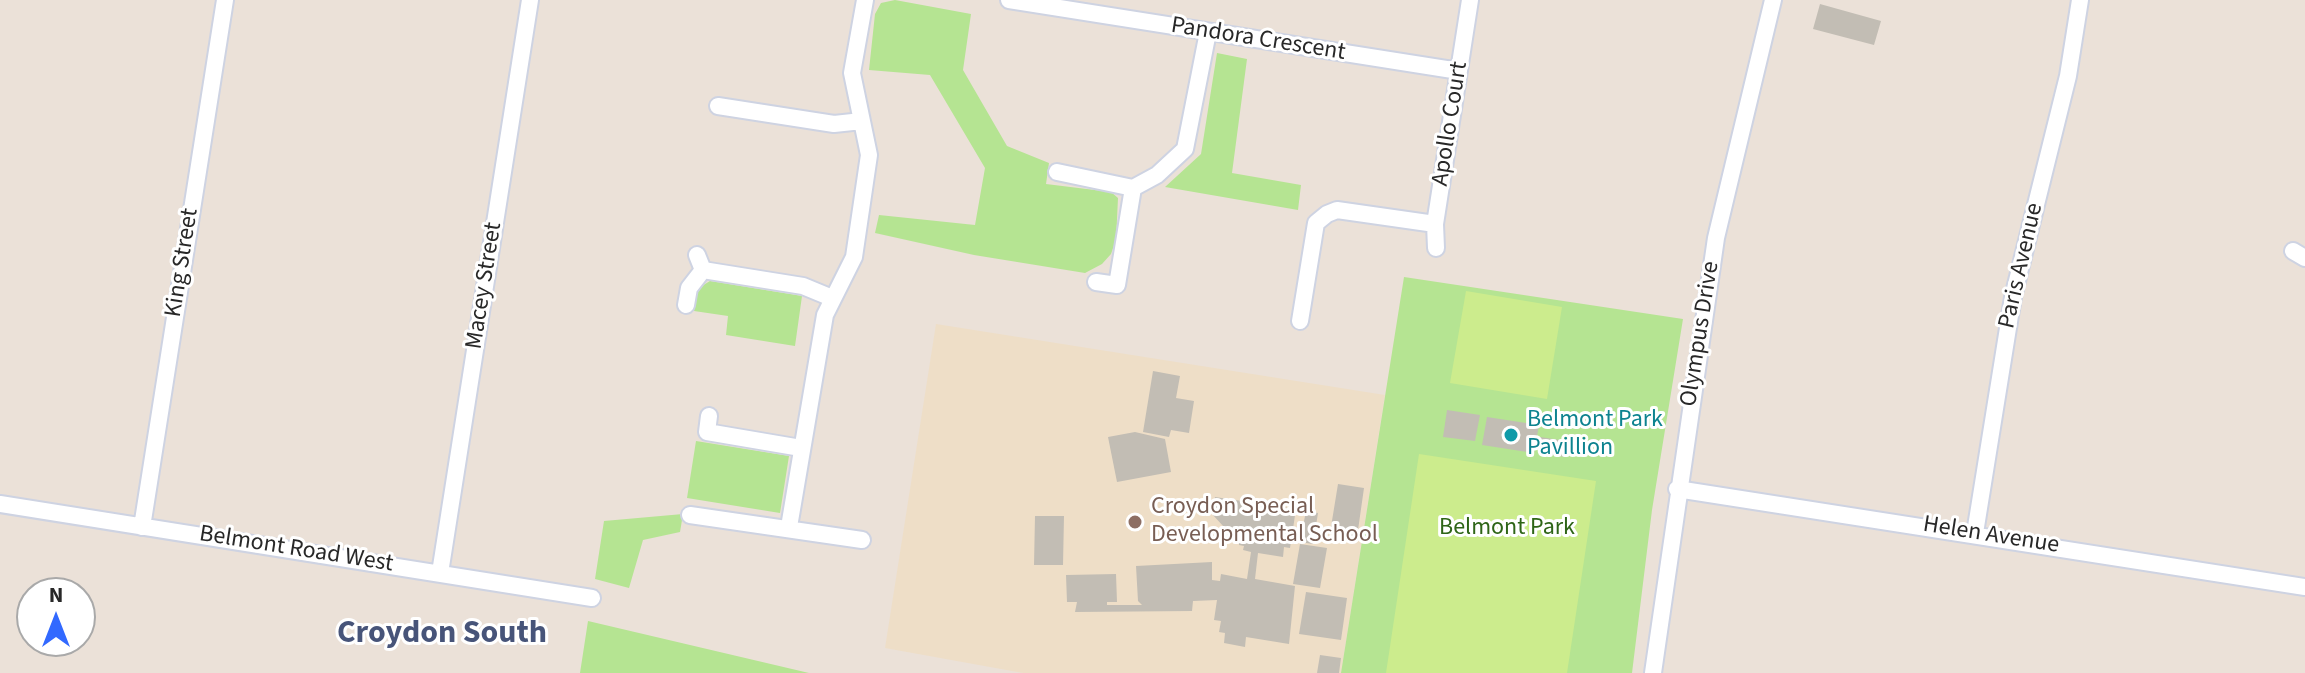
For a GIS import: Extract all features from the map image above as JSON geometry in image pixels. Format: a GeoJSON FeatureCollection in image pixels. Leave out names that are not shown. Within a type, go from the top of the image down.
{"type":"FeatureCollection","features":[{"type":"Feature","properties":{"kind":"street","name":"King Street"},"geometry":{"type":"LineString","coordinates":[[142,527],[225,0]]}},
{"type":"Feature","properties":{"kind":"street","name":"Macey Street"},"geometry":{"type":"LineString","coordinates":[[440,573],[530,0]]}},
{"type":"Feature","properties":{"kind":"street"},"geometry":{"type":"LineString","coordinates":[[789,527],[822,328],[832,298],[849,271],[856,246],[869,155],[852,73],[865,0]]}},
{"type":"Feature","properties":{"kind":"street","name":"Pandora Crescent"},"geometry":{"type":"LineString","coordinates":[[1009,0],[1459,71]]}},
{"type":"Feature","properties":{"kind":"street","name":"Apollo Court"},"geometry":{"type":"LineString","coordinates":[[1436,248],[1435,224],[1470,0]]}},
{"type":"Feature","properties":{"kind":"street","name":"Olympus Drive"},"geometry":{"type":"LineString","coordinates":[[1653,673],[1677,489],[1716,238],[1773,0]]}},
{"type":"Feature","properties":{"kind":"street","name":"Paris Avenue"},"geometry":{"type":"LineString","coordinates":[[1975,533],[2013,297],[2068,76],[2080,0]]}},
{"type":"Feature","properties":{"kind":"street"},"geometry":{"type":"LineString","coordinates":[[1055,170],[1133,188],[1157,175],[1185,149],[1208,32]]}},
{"type":"Feature","properties":{"kind":"street"},"geometry":{"type":"LineString","coordinates":[[718,106],[834,124],[862,121]]}},
{"type":"Feature","properties":{"kind":"street"},"geometry":{"type":"LineString","coordinates":[[1096,282],[1117,285],[1133,188]]}},
{"type":"Feature","properties":{"kind":"street"},"geometry":{"type":"LineString","coordinates":[[1300,321],[1316,223],[1327,214],[1337,210],[1435,224]]}},
{"type":"Feature","properties":{"kind":"street"},"geometry":{"type":"LineString","coordinates":[[686,305],[689,288],[700,262],[803,286],[832,298]]}},
{"type":"Feature","properties":{"kind":"street"},"geometry":{"type":"LineString","coordinates":[[709,416],[707,432],[801,448]]}},
{"type":"Feature","properties":{"kind":"street","name":"Helen Avenue"},"geometry":{"type":"LineString","coordinates":[[1677,489],[1975,533],[2305,587]]}},
{"type":"Feature","properties":{"kind":"street","name":"Belmont Road West"},"geometry":{"type":"LineString","coordinates":[[0,504],[592,598]]}},
{"type":"Feature","properties":{"kind":"street"},"geometry":{"type":"LineString","coordinates":[[690,515],[862,540]]}},
{"type":"Feature","properties":{"kind":"shaded area","name":"Croydon Special Developmental School"},"geometry":{"type":"Polygon","coordinates":[[[936,324],[1385,395],[1341,673],[1023,673],[885,648],[936,324]]]}},
{"type":"Feature","properties":{"kind":"green space"},"geometry":{"type":"Polygon","coordinates":[[[895,0],[971,14],[963,70],[1007,146],[1049,163],[1046,184],[1111,192],[1118,198],[1116,240],[1111,254],[1102,264],[1085,273],[974,255],[875,233],[879,215],[975,225],[985,168],[930,75],[869,70],[875,14],[881,3],[895,0]]]}},
{"type":"Feature","properties":{"kind":"green space"},"geometry":{"type":"Polygon","coordinates":[[[1217,53],[1247,59],[1232,173],[1301,185],[1298,210],[1165,187],[1201,154],[1217,53]]]}},
{"type":"Feature","properties":{"kind":"green space","name":"Belmont Park"},"geometry":{"type":"Polygon","coordinates":[[[1404,277],[1683,319],[1652,510],[1632,673],[1341,673],[1404,277]]]}},
{"type":"Feature","properties":{"kind":"green space"},"geometry":{"type":"Polygon","coordinates":[[[710,281],[802,296],[795,346],[726,335],[728,316],[694,311],[697,289],[710,281]]]}},
{"type":"Feature","properties":{"kind":"green space"},"geometry":{"type":"Polygon","coordinates":[[[1466,291],[1562,307],[1547,399],[1450,383],[1466,291]]]}},
{"type":"Feature","properties":{"kind":"green space"},"geometry":{"type":"Polygon","coordinates":[[[696,441],[789,456],[780,513],[687,498],[696,441]]]}},
{"type":"Feature","properties":{"kind":"green space"},"geometry":{"type":"Polygon","coordinates":[[[1419,454],[1596,481],[1567,673],[1386,673],[1419,454]]]}},
{"type":"Feature","properties":{"kind":"green space"},"geometry":{"type":"Polygon","coordinates":[[[683,514],[680,532],[643,540],[629,588],[595,579],[604,521],[683,514]]]}},
{"type":"Feature","properties":{"kind":"green space"},"geometry":{"type":"Polygon","coordinates":[[[588,621],[809,673],[580,673],[588,621]]]}},
{"type":"Feature","properties":{"kind":"building"},"geometry":{"type":"Polygon","coordinates":[[[1820,4],[1881,21],[1874,45],[1813,29],[1820,4]]]}},
{"type":"Feature","properties":{"kind":"building"},"geometry":{"type":"Polygon","coordinates":[[[1153,371],[1180,376],[1176,398],[1194,401],[1189,433],[1171,430],[1169,437],[1143,432],[1153,371]]]}},
{"type":"Feature","properties":{"kind":"building"},"geometry":{"type":"Polygon","coordinates":[[[1447,410],[1480,415],[1475,441],[1443,437],[1447,410]]]}},
{"type":"Feature","properties":{"kind":"building","name":"Belmont Park Pavillion"},"geometry":{"type":"Polygon","coordinates":[[[1487,417],[1539,425],[1534,453],[1482,445],[1487,417]]]}},
{"type":"Feature","properties":{"kind":"building"},"geometry":{"type":"Polygon","coordinates":[[[1135,432],[1165,439],[1171,472],[1117,482],[1108,437],[1135,432]]]}},
{"type":"Feature","properties":{"kind":"building"},"geometry":{"type":"Polygon","coordinates":[[[1540,437],[1567,441],[1565,457],[1538,453],[1540,437]]]}},
{"type":"Feature","properties":{"kind":"building"},"geometry":{"type":"Polygon","coordinates":[[[1338,484],[1364,488],[1357,537],[1330,533],[1338,484]]]}},
{"type":"Feature","properties":{"kind":"building"},"geometry":{"type":"Polygon","coordinates":[[[1215,497],[1296,509],[1290,548],[1284,547],[1283,557],[1258,553],[1255,579],[1295,586],[1289,644],[1246,637],[1245,647],[1224,643],[1225,633],[1219,632],[1221,621],[1214,620],[1217,600],[1193,601],[1192,611],[1075,612],[1077,602],[1067,602],[1066,575],[1116,574],[1117,602],[1107,602],[1107,605],[1142,605],[1138,601],[1136,566],[1212,562],[1212,580],[1220,581],[1221,574],[1247,579],[1251,552],[1243,550],[1239,539],[1223,536],[1224,527],[1212,514],[1215,497]]]}},
{"type":"Feature","properties":{"kind":"building"},"geometry":{"type":"Polygon","coordinates":[[[1306,511],[1318,513],[1313,544],[1300,542],[1306,511]]]}},
{"type":"Feature","properties":{"kind":"building"},"geometry":{"type":"Polygon","coordinates":[[[1035,516],[1064,516],[1063,565],[1034,565],[1035,516]]]}},
{"type":"Feature","properties":{"kind":"building"},"geometry":{"type":"Polygon","coordinates":[[[1300,544],[1327,548],[1320,588],[1293,584],[1300,544]]]}},
{"type":"Feature","properties":{"kind":"building"},"geometry":{"type":"Polygon","coordinates":[[[1306,592],[1347,598],[1341,640],[1299,634],[1306,592]]]}},
{"type":"Feature","properties":{"kind":"building"},"geometry":{"type":"Polygon","coordinates":[[[1320,655],[1341,658],[1339,673],[1317,673],[1320,655]]]}},
{"type":"Feature","properties":{"kind":"place","name":"Belmont Park Pavillion"},"geometry":{"type":"Point","coordinates":[1511,435]}},
{"type":"Feature","properties":{"kind":"place","name":"Croydon Special Developmental School"},"geometry":{"type":"Point","coordinates":[1135,522]}},
{"type":"Feature","properties":{"kind":"district","name":"Croydon South"},"geometry":{"type":"Point","coordinates":[442,635]}}]}
